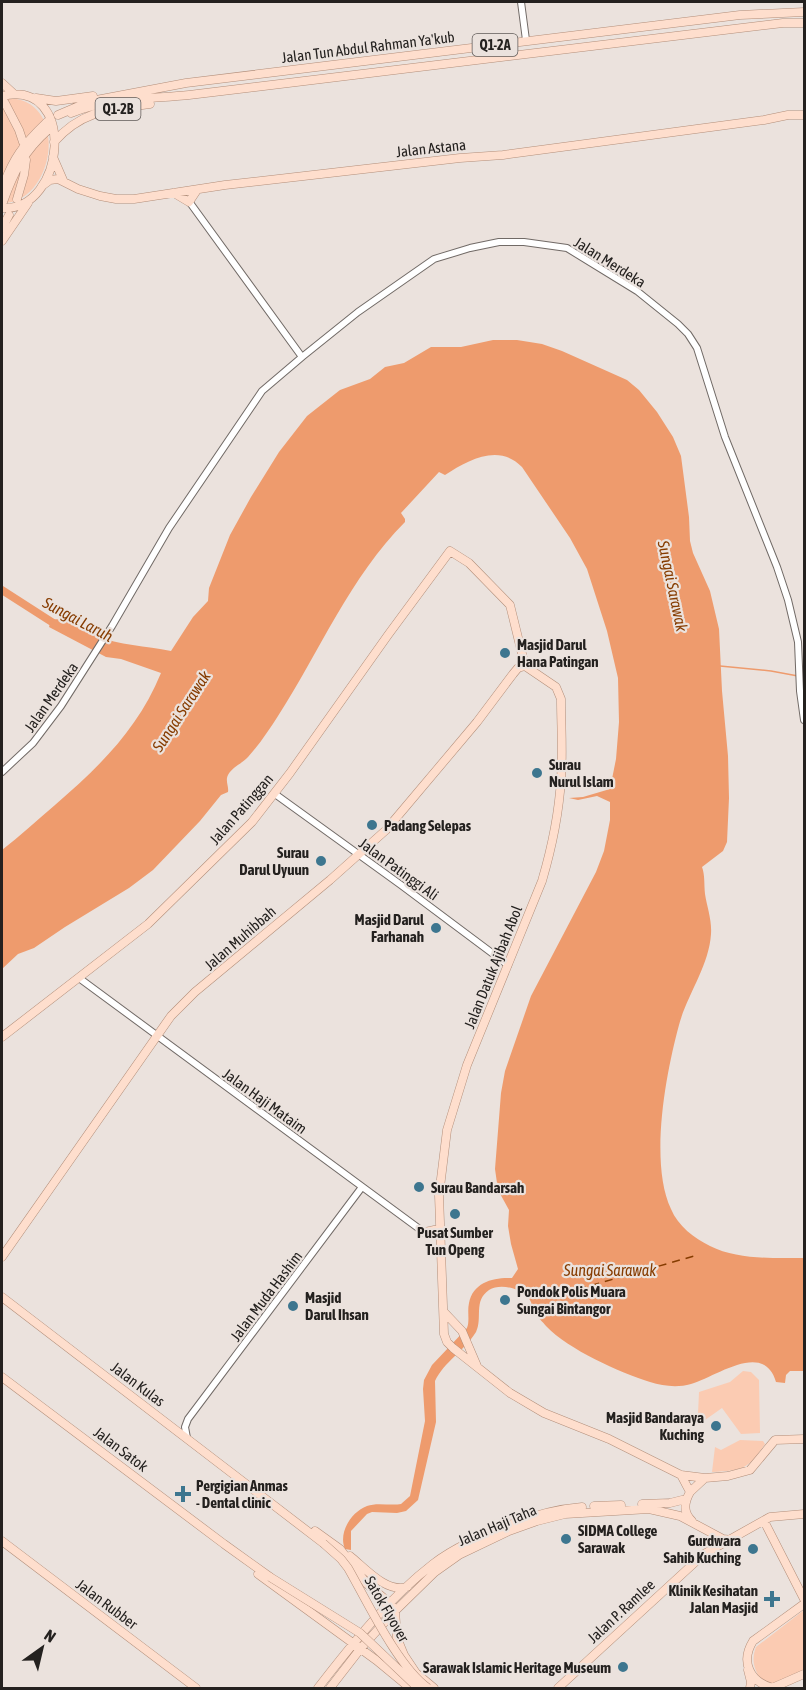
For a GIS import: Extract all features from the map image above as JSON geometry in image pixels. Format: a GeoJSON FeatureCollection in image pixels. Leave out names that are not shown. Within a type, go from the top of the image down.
{"type":"FeatureCollection","features":[{"type":"Feature","properties":{"kind":"main road","name":"Jalan Tun Abdul Rahman Ya'kub"},"geometry":{"type":"LineString","coordinates":[[186,83],[740,15],[804,12]]}},
{"type":"Feature","properties":{"kind":"main road"},"geometry":{"type":"LineString","coordinates":[[740,15],[740,21],[745,25],[783,22]]}},
{"type":"Feature","properties":{"kind":"main road","name":"Jalan Tun Abdul Rahman Ya'kub"},"geometry":{"type":"LineString","coordinates":[[189,95],[783,22],[804,23]]}},
{"type":"Feature","properties":{"kind":"main road","name":"Q1-2A"},"geometry":{"type":"LineString","coordinates":[[30,97],[56,101],[68,100],[173,82],[186,83]]}},
{"type":"Feature","properties":{"kind":"main road"},"geometry":{"type":"LineString","coordinates":[[2,83],[15,94],[30,97],[39,102],[49,114],[54,142],[49,171],[42,186],[28,202],[2,241]]}},
{"type":"Feature","properties":{"kind":"main road"},"geometry":{"type":"LineString","coordinates":[[186,83],[91,101],[59,117],[92,106],[189,95]]}},
{"type":"Feature","properties":{"kind":"main road"},"geometry":{"type":"LineString","coordinates":[[15,94],[3,99],[23,142]]}},
{"type":"Feature","properties":{"kind":"main road","name":"Q1-2B"},"geometry":{"type":"LineString","coordinates":[[54,142],[74,123],[93,113],[180,100],[189,95]]}},
{"type":"Feature","properties":{"kind":"main road","name":"Jalan Astana"},"geometry":{"type":"LineString","coordinates":[[63,180],[85,192],[108,198],[134,198],[434,161],[503,155],[788,115],[804,115]]}},
{"type":"Feature","properties":{"kind":"main road"},"geometry":{"type":"LineString","coordinates":[[2,189],[16,155],[25,143],[48,126],[23,156],[10,181],[2,205],[17,207],[28,202]]}},
{"type":"Feature","properties":{"kind":"main road"},"geometry":{"type":"LineString","coordinates":[[53,156],[63,180]]}},
{"type":"Feature","properties":{"kind":"main road"},"geometry":{"type":"LineString","coordinates":[[17,199],[26,160]]}},
{"type":"Feature","properties":{"kind":"main road"},"geometry":{"type":"LineString","coordinates":[[42,186],[54,179],[63,180]]}},
{"type":"Feature","properties":{"kind":"main road"},"geometry":{"type":"LineString","coordinates":[[174,193],[189,202],[197,190]]}},
{"type":"Feature","properties":{"kind":"main road"},"geometry":{"type":"LineString","coordinates":[[2,228],[9,215]]}},
{"type":"Feature","properties":{"kind":"main road","name":"Jalan Patinggan"},"geometry":{"type":"LineString","coordinates":[[2,1037],[148,924],[252,822],[450,551],[469,563],[510,605],[525,666]]}},
{"type":"Feature","properties":{"kind":"main road","name":"Jalan Muhibbah"},"geometry":{"type":"LineString","coordinates":[[2,1257],[171,1016],[195,992],[386,830],[482,717],[518,668],[525,666]]}},
{"type":"Feature","properties":{"kind":"main road","name":"Jalan Datuk Ajibah Abol"},"geometry":{"type":"LineString","coordinates":[[525,666],[556,687],[560,693],[561,780],[555,829],[544,876],[467,1065],[454,1105],[441,1171],[439,1232],[444,1334],[447,1342],[510,1393],[544,1413],[609,1438],[681,1475]]}},
{"type":"Feature","properties":{"kind":"main road"},"geometry":{"type":"LineString","coordinates":[[427,1234],[439,1232]]}},
{"type":"Feature","properties":{"kind":"main road"},"geometry":{"type":"LineString","coordinates":[[427,1234],[440,1246]]}},
{"type":"Feature","properties":{"kind":"main road","name":"Jalan Kulas"},"geometry":{"type":"LineString","coordinates":[[4,1298],[252,1488],[340,1549],[363,1580],[393,1607]]}},
{"type":"Feature","properties":{"kind":"main road"},"geometry":{"type":"LineString","coordinates":[[444,1312],[462,1331],[477,1366]]}},
{"type":"Feature","properties":{"kind":"main road","name":"Jalan Satok"},"geometry":{"type":"LineString","coordinates":[[2,1377],[270,1577],[360,1633],[418,1689]]}},
{"type":"Feature","properties":{"kind":"main road"},"geometry":{"type":"LineString","coordinates":[[688,1495],[681,1475],[705,1478],[728,1476],[750,1470],[775,1440],[804,1439]]}},
{"type":"Feature","properties":{"kind":"main road"},"geometry":{"type":"LineString","coordinates":[[693,1522],[686,1516],[685,1507],[688,1495],[705,1478]]}},
{"type":"Feature","properties":{"kind":"main road","name":"Jalan Kulas"},"geometry":{"type":"LineString","coordinates":[[252,1488],[323,1543]]}},
{"type":"Feature","properties":{"kind":"main road","name":"Jalan Haji Taha"},"geometry":{"type":"LineString","coordinates":[[393,1607],[407,1587],[434,1563],[457,1548],[528,1518],[569,1508],[670,1503],[688,1495]]}},
{"type":"Feature","properties":{"kind":"main road","name":"Jalan Haji Taha"},"geometry":{"type":"LineString","coordinates":[[393,1607],[459,1555],[501,1534],[565,1514],[649,1509],[670,1513],[693,1522],[723,1539],[732,1540]]}},
{"type":"Feature","properties":{"kind":"main road","name":"Jalan P. Ramlee"},"geometry":{"type":"LineString","coordinates":[[558,1689],[704,1554],[764,1521],[781,1515],[804,1514]]}},
{"type":"Feature","properties":{"kind":"main road"},"geometry":{"type":"LineString","coordinates":[[764,1521],[804,1599]]}},
{"type":"Feature","properties":{"kind":"main road"},"geometry":{"type":"LineString","coordinates":[[704,1554],[708,1547],[708,1531]]}},
{"type":"Feature","properties":{"kind":"main road","name":"Jalan Rubber"},"geometry":{"type":"LineString","coordinates":[[2,1540],[196,1689]]}},
{"type":"Feature","properties":{"kind":"main road","name":"Satok Flyover"},"geometry":{"type":"LineString","coordinates":[[323,1543],[348,1568],[405,1665],[428,1689]]}},
{"type":"Feature","properties":{"kind":"main road","name":"Jalan Satok"},"geometry":{"type":"LineString","coordinates":[[224,1544],[236,1557],[361,1648],[410,1689]]}},
{"type":"Feature","properties":{"kind":"main road"},"geometry":{"type":"LineString","coordinates":[[340,1549],[388,1586],[397,1589],[407,1587]]}},
{"type":"Feature","properties":{"kind":"main road"},"geometry":{"type":"LineString","coordinates":[[397,1638],[400,1613],[407,1598]]}},
{"type":"Feature","properties":{"kind":"main road"},"geometry":{"type":"LineString","coordinates":[[750,1689],[751,1682],[746,1657],[753,1641],[804,1604]]}},
{"type":"Feature","properties":{"kind":"main road"},"geometry":{"type":"LineString","coordinates":[[318,1689],[353,1642],[393,1607]]}},
{"type":"Feature","properties":{"kind":"main road"},"geometry":{"type":"LineString","coordinates":[[393,1607],[397,1638],[409,1663],[416,1673],[434,1689]]}},
{"type":"Feature","properties":{"kind":"main road"},"geometry":{"type":"LineString","coordinates":[[330,1689],[393,1607]]}},
{"type":"Feature","properties":{"kind":"main road"},"geometry":{"type":"LineString","coordinates":[[748,1668],[760,1683],[773,1688],[804,1674]]}},
{"type":"Feature","properties":{"kind":"street"},"geometry":{"type":"LineString","coordinates":[[521,2],[526,40]]}},
{"type":"Feature","properties":{"kind":"street"},"geometry":{"type":"LineString","coordinates":[[184,192],[302,357]]}},
{"type":"Feature","properties":{"kind":"street","name":"Jalan Merdeka"},"geometry":{"type":"LineString","coordinates":[[2,772],[43,731],[108,632],[169,528],[258,397],[271,382],[358,312],[427,263],[444,255],[500,242],[524,242],[567,248],[637,291],[665,312],[688,334],[697,348],[725,437],[783,585],[796,634],[804,720]]}},
{"type":"Feature","properties":{"kind":"street","name":"Jalan Patinggi Ali"},"geometry":{"type":"LineString","coordinates":[[274,794],[507,965]]}},
{"type":"Feature","properties":{"kind":"street","name":"Jalan Haji Mataim"},"geometry":{"type":"LineString","coordinates":[[79,978],[427,1234]]}},
{"type":"Feature","properties":{"kind":"street","name":"Jalan Muda Hashim"},"geometry":{"type":"LineString","coordinates":[[188,1419],[362,1186]]}},
{"type":"Feature","properties":{"kind":"street"},"geometry":{"type":"LineString","coordinates":[[172,1427],[188,1419]]}},
{"type":"Feature","properties":{"kind":"street"},"geometry":{"type":"LineString","coordinates":[[187,1438],[184,1428],[188,1419]]}},
{"type":"Feature","properties":{"kind":"shaded area"},"geometry":{"type":"Polygon","coordinates":[[[9,98],[29,103],[41,116],[48,133],[48,152],[43,171],[34,187],[20,199],[2,203],[2,100],[9,98]]]}},
{"type":"Feature","properties":{"kind":"shaded area"},"geometry":{"type":"Polygon","coordinates":[[[743,1371],[751,1372],[759,1380],[760,1433],[741,1434],[722,1408],[705,1420],[698,1414],[699,1392],[730,1382],[743,1371]]]}},
{"type":"Feature","properties":{"kind":"shaded area"},"geometry":{"type":"Polygon","coordinates":[[[740,1440],[763,1441],[765,1444],[754,1459],[744,1467],[712,1472],[715,1447],[721,1450],[740,1440]]]}},
{"type":"Feature","properties":{"kind":"shaded area"},"geometry":{"type":"Polygon","coordinates":[[[804,1610],[804,1670],[771,1684],[762,1681],[754,1665],[756,1647],[804,1610]]]}},
{"type":"Feature","properties":{"kind":"water","name":"Sungai Sarawak"},"geometry":{"type":"Polygon","coordinates":[[[493,340],[517,340],[542,344],[627,380],[639,390],[657,412],[673,437],[681,456],[690,541],[710,591],[719,629],[729,798],[727,842],[723,851],[702,867],[711,934],[706,958],[679,1025],[669,1067],[660,1143],[664,1190],[674,1215],[682,1226],[710,1246],[744,1256],[804,1258],[804,1371],[790,1371],[786,1375],[785,1383],[776,1382],[770,1370],[761,1364],[750,1362],[686,1385],[670,1386],[655,1383],[638,1378],[581,1352],[556,1335],[536,1314],[530,1300],[523,1293],[509,1287],[493,1288],[481,1299],[476,1332],[435,1381],[436,1422],[418,1500],[406,1511],[367,1514],[351,1531],[351,1550],[345,1549],[343,1536],[347,1524],[356,1513],[371,1505],[401,1504],[410,1496],[425,1421],[424,1380],[432,1365],[467,1328],[471,1296],[485,1282],[512,1278],[518,1269],[508,1226],[509,1210],[498,1190],[495,1169],[505,1071],[531,996],[596,872],[604,851],[610,820],[610,802],[597,796],[578,800],[569,798],[583,797],[610,789],[616,759],[619,722],[618,678],[607,631],[587,569],[570,538],[522,467],[513,460],[504,456],[484,456],[445,475],[439,472],[401,513],[405,522],[385,543],[352,590],[267,732],[248,757],[228,775],[228,792],[221,795],[200,821],[153,870],[129,888],[34,948],[18,954],[2,969],[2,850],[102,761],[141,712],[161,673],[121,659],[106,657],[49,627],[51,620],[63,620],[96,636],[114,641],[171,651],[193,617],[208,601],[209,588],[230,535],[251,497],[279,452],[307,416],[340,390],[370,379],[385,367],[404,363],[431,347],[461,347],[493,340]]]}},
{"type":"Feature","properties":{"kind":"waterway","name":"Sungai Laruh"},"geometry":{"type":"LineString","coordinates":[[2,590],[58,626]]}},
{"type":"Feature","properties":{"kind":"waterway"},"geometry":{"type":"LineString","coordinates":[[720,666],[798,676]]}},
{"type":"Feature","properties":{"kind":"ferry route"},"geometry":{"type":"LineString","coordinates":[[551,1297],[694,1256]]}},
{"type":"Feature","properties":{"kind":"place","name":"Masjid Darul Hana Patingan"},"geometry":{"type":"Point","coordinates":[505,653]}},
{"type":"Feature","properties":{"kind":"place","name":"Surau Nurul Islam"},"geometry":{"type":"Point","coordinates":[537,773]}},
{"type":"Feature","properties":{"kind":"place","name":"Padang Selepas"},"geometry":{"type":"Point","coordinates":[372,825]}},
{"type":"Feature","properties":{"kind":"place","name":"Surau Darul Uyuun"},"geometry":{"type":"Point","coordinates":[321,861]}},
{"type":"Feature","properties":{"kind":"place","name":"Masjid Darul Farhanah"},"geometry":{"type":"Point","coordinates":[436,928]}},
{"type":"Feature","properties":{"kind":"place","name":"Surau Bandarsah"},"geometry":{"type":"Point","coordinates":[419,1187]}},
{"type":"Feature","properties":{"kind":"place","name":"Pusat Sumber Tun Openg"},"geometry":{"type":"Point","coordinates":[455,1214]}},
{"type":"Feature","properties":{"kind":"place","name":"Pondok Polis Muara Sungai Bintangor"},"geometry":{"type":"Point","coordinates":[505,1300]}},
{"type":"Feature","properties":{"kind":"place","name":"Masjid Darul Ihsan"},"geometry":{"type":"Point","coordinates":[293,1306]}},
{"type":"Feature","properties":{"kind":"place","name":"Masjid Bandaraya Kuching"},"geometry":{"type":"Point","coordinates":[716,1426]}},
{"type":"Feature","properties":{"kind":"place","name":"Pergigian Anmas - Dental clinic"},"geometry":{"type":"Point","coordinates":[183,1494]}},
{"type":"Feature","properties":{"kind":"place","name":"SIDMA College Sarawak"},"geometry":{"type":"Point","coordinates":[566,1539]}},
{"type":"Feature","properties":{"kind":"place","name":"Gurdwara Sahib Kuching"},"geometry":{"type":"Point","coordinates":[753,1549]}},
{"type":"Feature","properties":{"kind":"place","name":"Klinik Kesihatan Jalan Masjid"},"geometry":{"type":"Point","coordinates":[772,1599]}},
{"type":"Feature","properties":{"kind":"place","name":"Sarawak Islamic Heritage Museum"},"geometry":{"type":"Point","coordinates":[623,1667]}}]}
